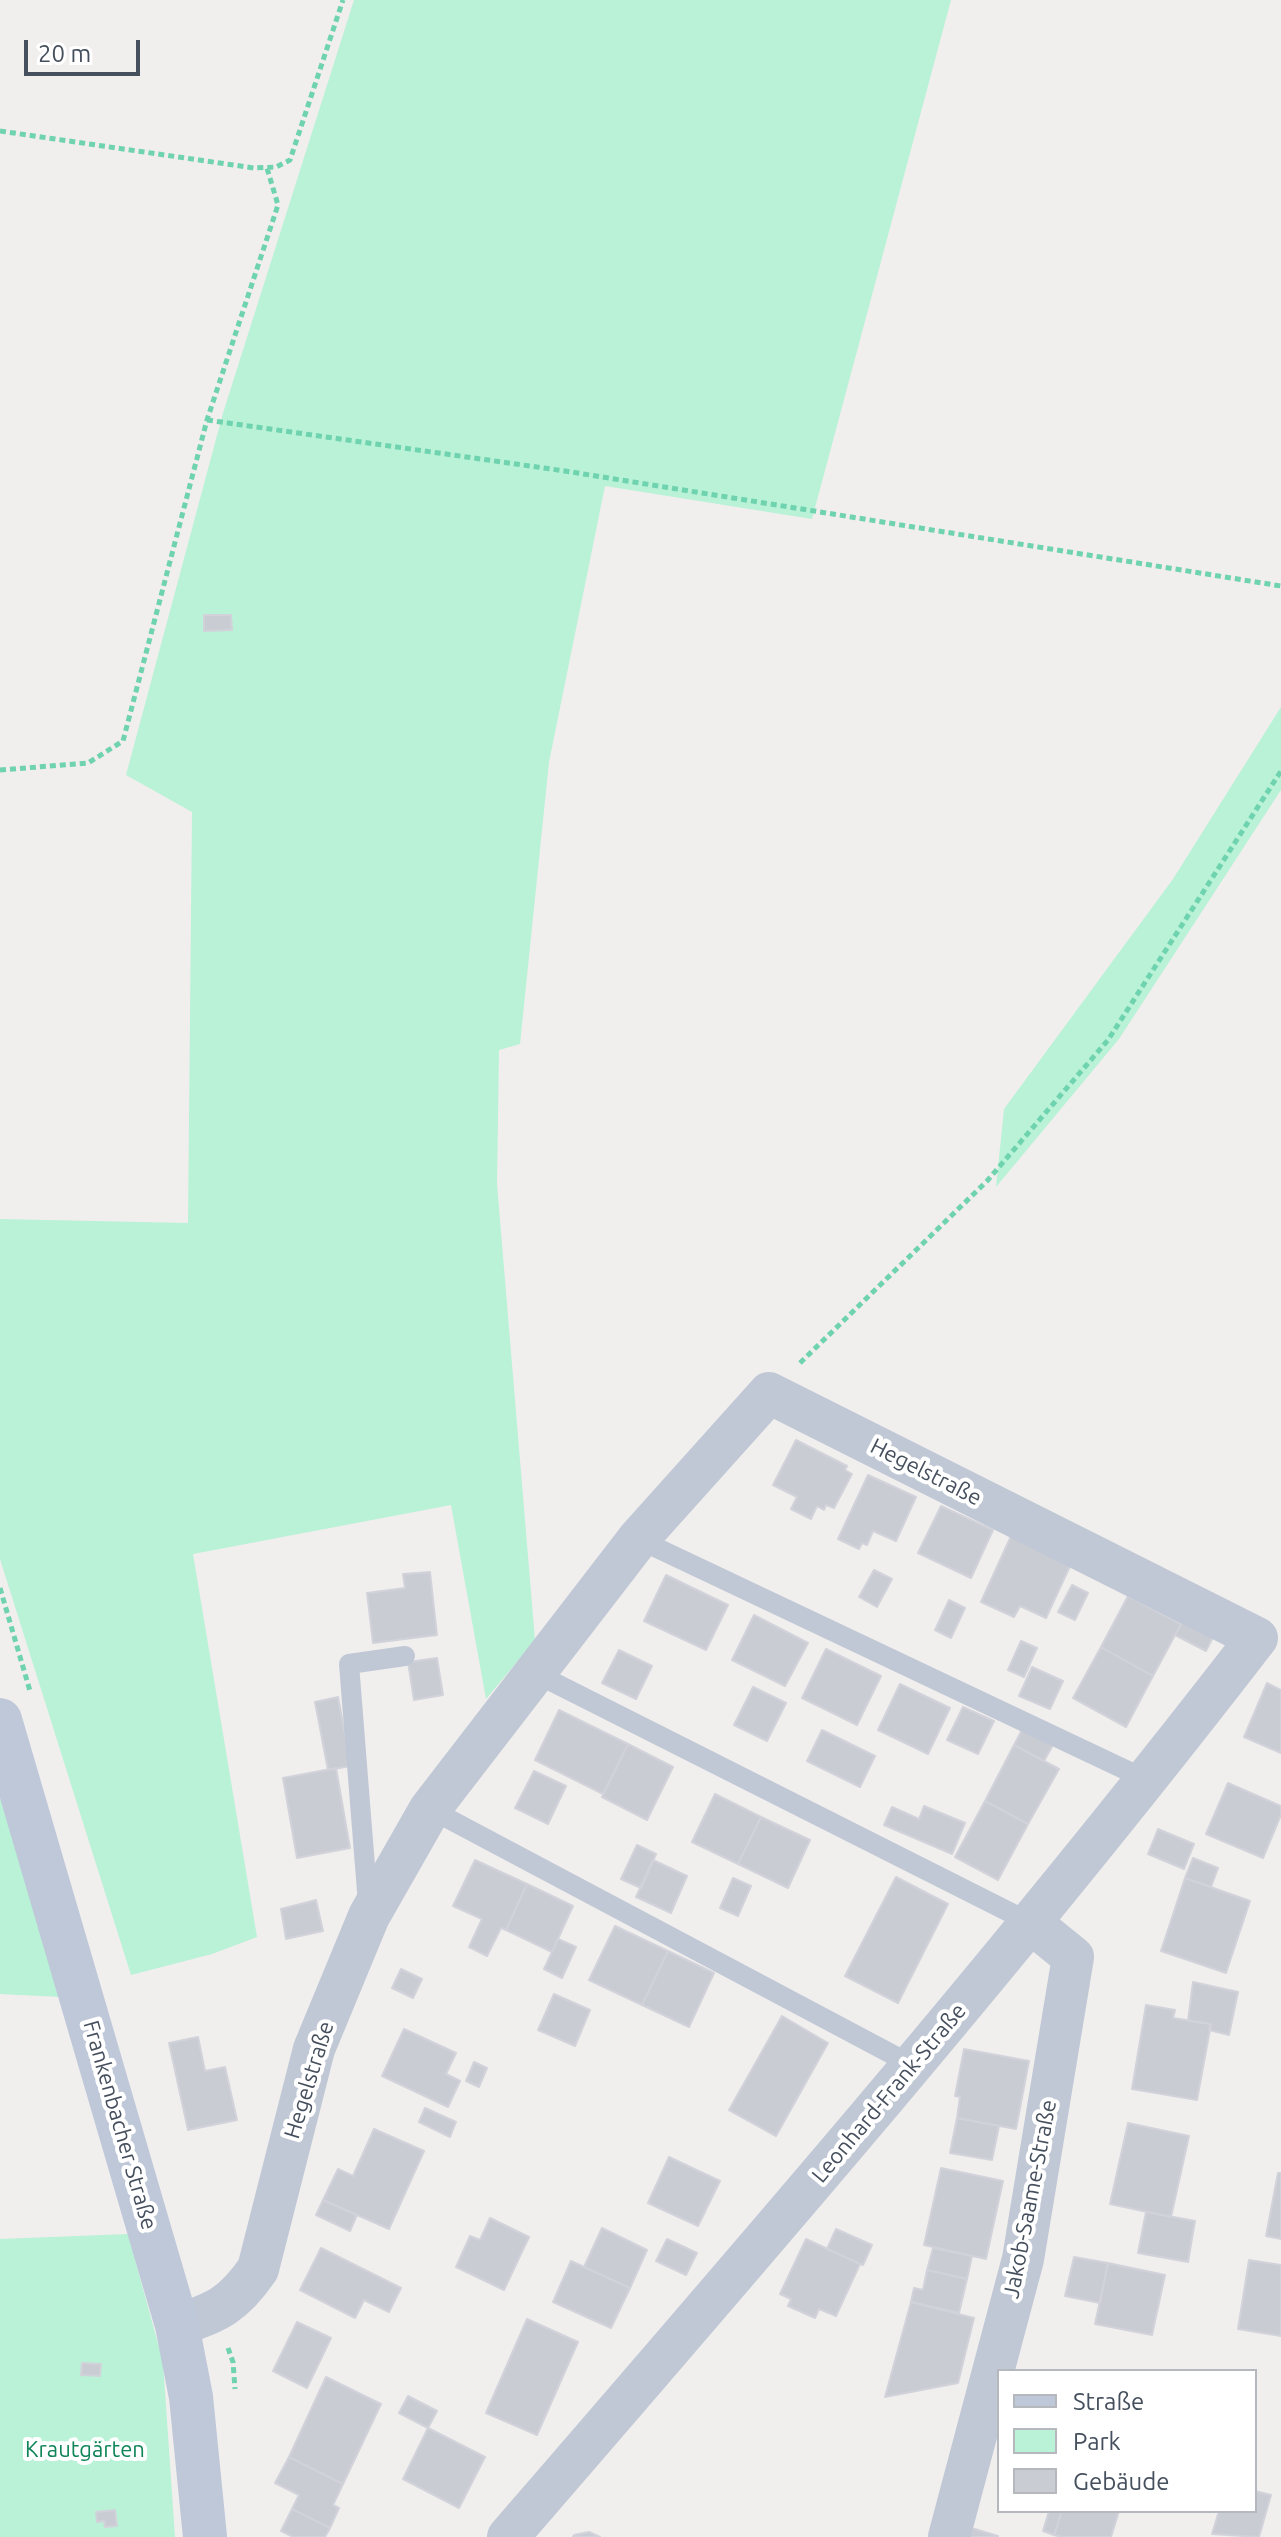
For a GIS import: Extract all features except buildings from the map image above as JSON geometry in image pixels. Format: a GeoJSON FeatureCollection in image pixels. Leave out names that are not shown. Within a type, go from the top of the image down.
{"type":"FeatureCollection","features":[{"type":"Feature","properties":{"kind":"main road","name":"Frankenbacher Straße"},"geometry":{"type":"LineString","coordinates":[[0,1720],[177,2325],[191,2397],[205,2537]]}},
{"type":"Feature","properties":{"kind":"street","name":"Hegelstraße"},"geometry":{"type":"LineString","coordinates":[[177,2325],[214,2314],[242,2294],[258,2269],[314,2049],[369,1916],[430,1809],[638,1539],[769,1393],[1257,1638]]}},
{"type":"Feature","properties":{"kind":"street","name":"Leonhard-Frank-Straße"},"geometry":{"type":"LineString","coordinates":[[508,2537],[914,2066],[1147,1780],[1257,1638]]}},
{"type":"Feature","properties":{"kind":"street","name":"Jakob-Saame-Straße"},"geometry":{"type":"LineString","coordinates":[[949,2537],[975,2428],[1023,2259],[1073,1957],[1031,1923]]}},
{"type":"Feature","properties":{"kind":"lane"},"geometry":{"type":"LineString","coordinates":[[638,1539],[1147,1780]]}},
{"type":"Feature","properties":{"kind":"lane"},"geometry":{"type":"LineString","coordinates":[[369,1916],[349,1664],[405,1656]]}},
{"type":"Feature","properties":{"kind":"lane"},"geometry":{"type":"LineString","coordinates":[[533,1672],[1031,1923]]}},
{"type":"Feature","properties":{"kind":"lane"},"geometry":{"type":"LineString","coordinates":[[430,1809],[914,2066]]}},
{"type":"Feature","properties":{"kind":"path"},"geometry":{"type":"LineString","coordinates":[[0,131],[267,168],[290,160],[343,0]]}},
{"type":"Feature","properties":{"kind":"path"},"geometry":{"type":"LineString","coordinates":[[0,770],[88,763],[123,741],[207,420],[278,205],[267,168]]}},
{"type":"Feature","properties":{"kind":"path"},"geometry":{"type":"LineString","coordinates":[[207,420],[580,473],[1281,586]]}},
{"type":"Feature","properties":{"kind":"path"},"geometry":{"type":"LineString","coordinates":[[769,1393],[987,1181],[1108,1040],[1281,771]]}},
{"type":"Feature","properties":{"kind":"green space"},"geometry":{"type":"Polygon","coordinates":[[[354,0],[951,0],[812,519],[605,486],[549,762],[520,1044],[499,1050],[497,1184],[535,1640],[486,1699],[451,1505],[193,1554],[257,1937],[212,1954],[131,1975],[0,1559],[0,1219],[188,1223],[192,812],[126,775],[223,413],[354,0]]]}},
{"type":"Feature","properties":{"kind":"green space"},"geometry":{"type":"Polygon","coordinates":[[[1281,707],[1281,790],[1119,1039],[996,1187],[1004,1109],[1173,879],[1281,707]]]}},
{"type":"Feature","properties":{"kind":"green space"},"geometry":{"type":"Polygon","coordinates":[[[0,1798],[61,1997],[0,1994],[0,1798]]]}},
{"type":"Feature","properties":{"kind":"green space","name":"Krautgärten"},"geometry":{"type":"Polygon","coordinates":[[[128,2234],[163,2362],[175,2537],[0,2537],[0,2239],[128,2234]]]}}]}
